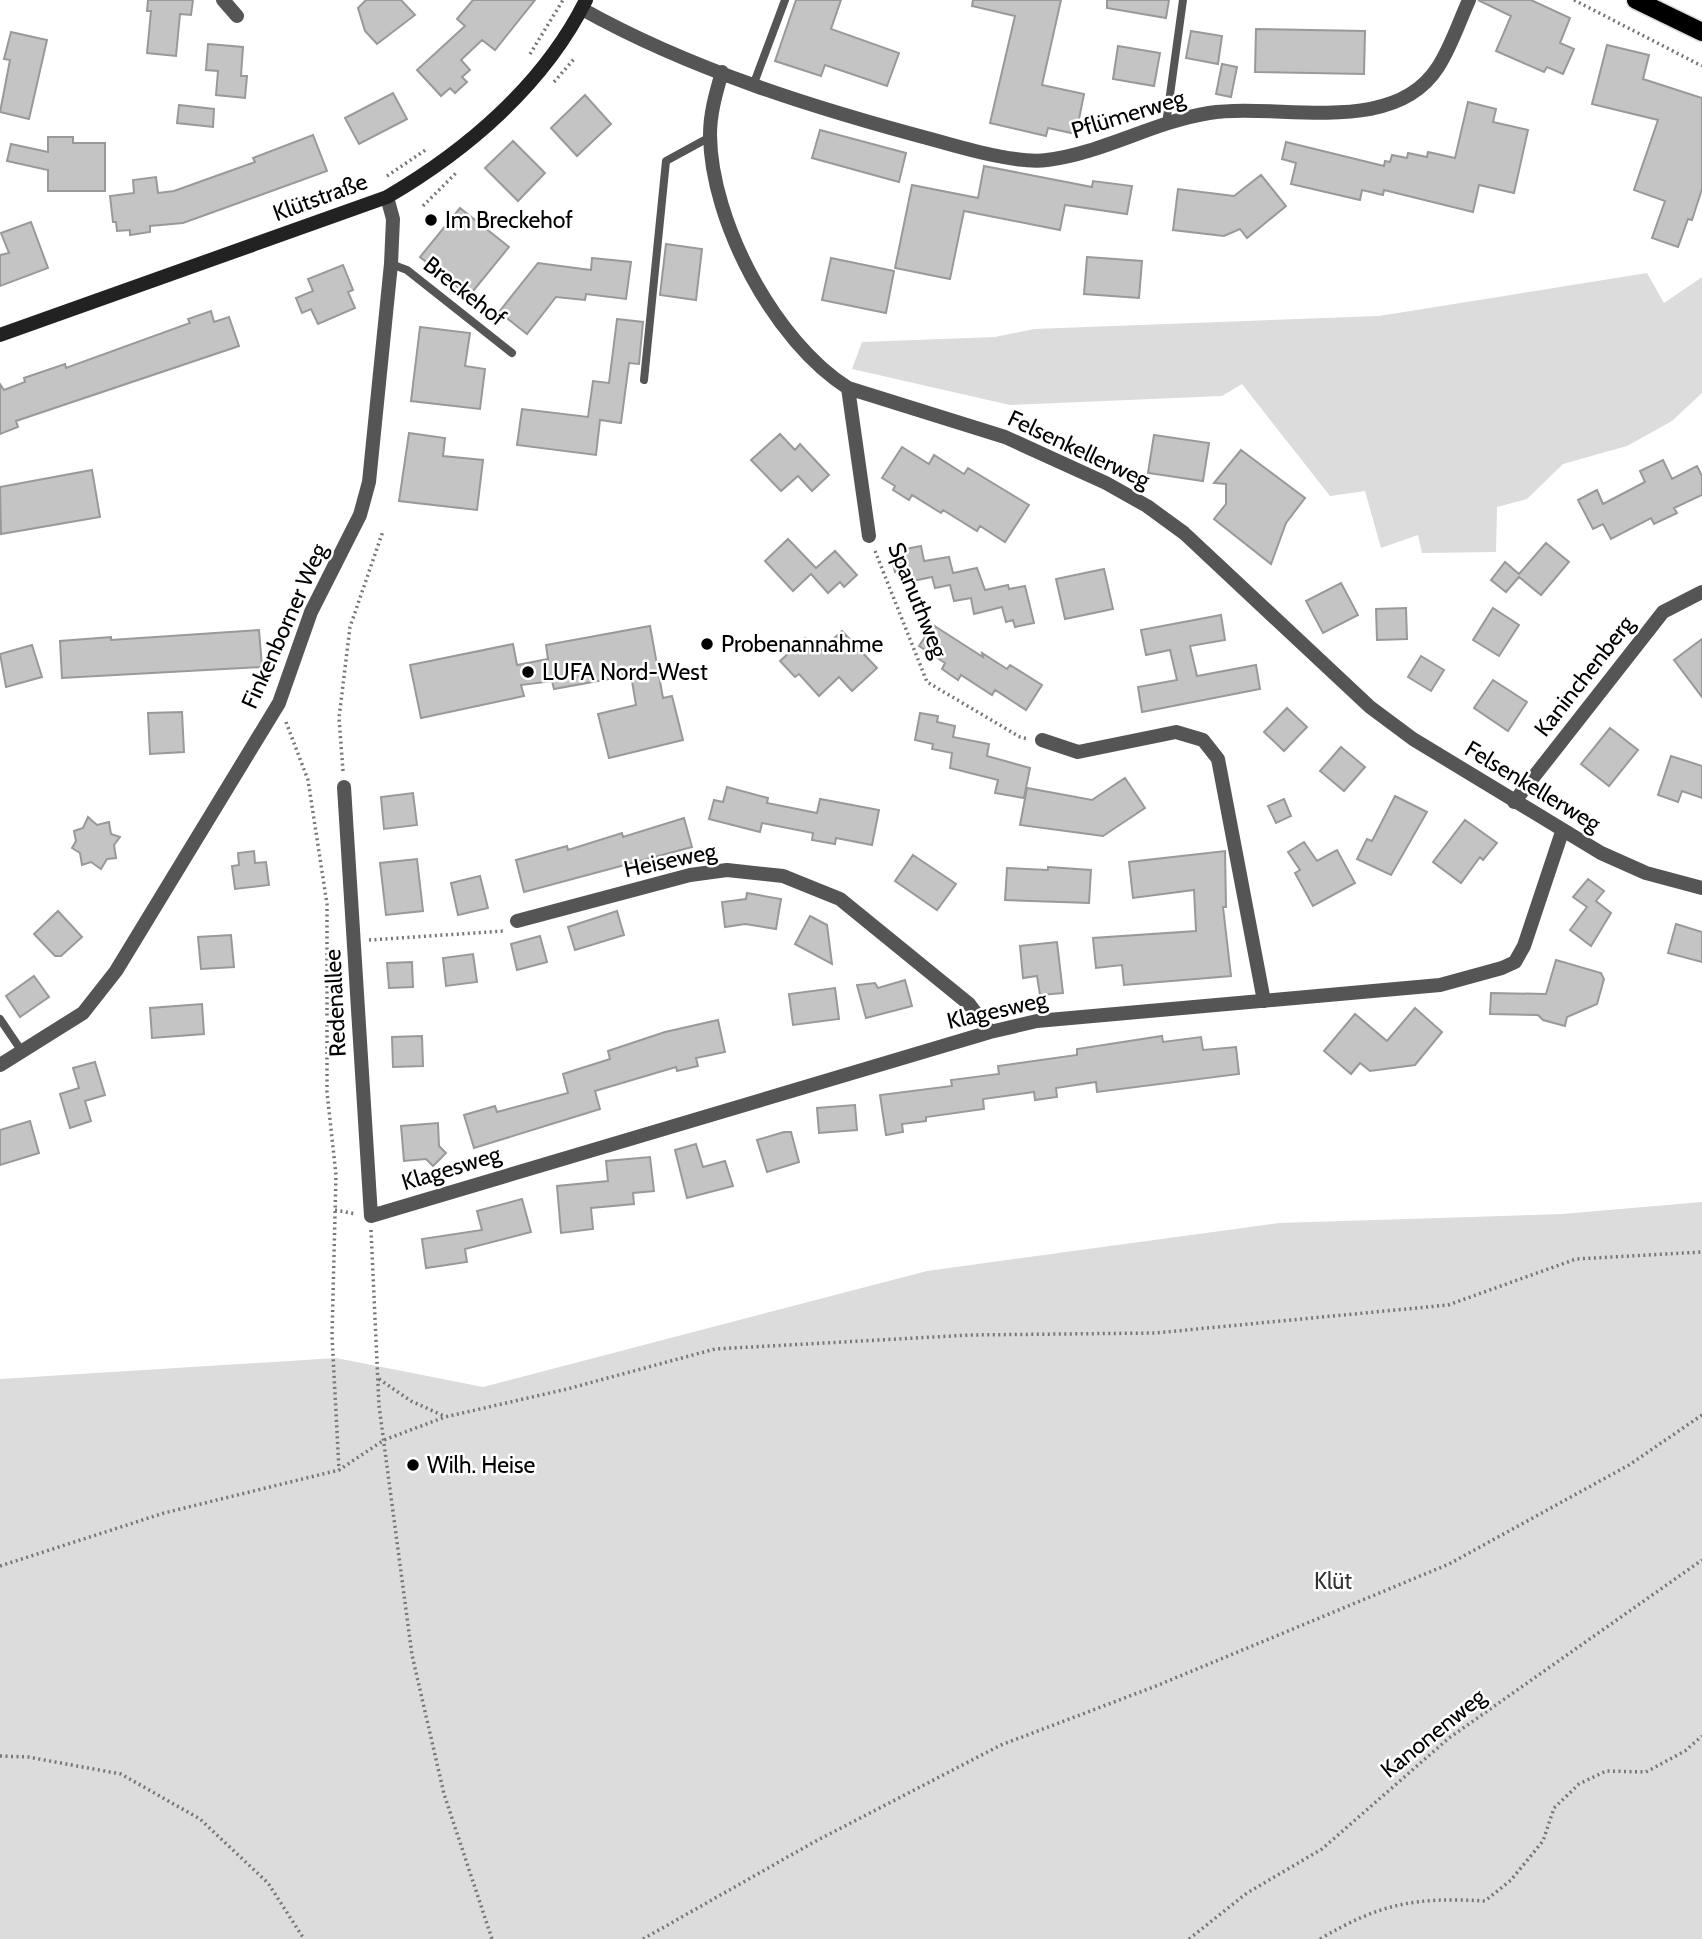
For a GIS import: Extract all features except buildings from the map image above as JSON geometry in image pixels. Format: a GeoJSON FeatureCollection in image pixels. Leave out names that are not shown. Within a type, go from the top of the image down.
{"type":"FeatureCollection","features":[{"type":"Feature","properties":{"kind":"main road"},"geometry":{"type":"LineString","coordinates":[[1636,0],[1702,32]]}},
{"type":"Feature","properties":{"kind":"main road","name":"Klütstraße"},"geometry":{"type":"LineString","coordinates":[[0,335],[387,197],[434,170],[504,109],[544,64],[584,5]]}},
{"type":"Feature","properties":{"kind":"street"},"geometry":{"type":"LineString","coordinates":[[223,0],[237,16]]}},
{"type":"Feature","properties":{"kind":"street","name":"Pflümerweg"},"geometry":{"type":"LineString","coordinates":[[584,5],[722,72],[867,122],[976,151],[1044,161],[1078,155],[1166,124],[1209,113],[1260,110],[1349,113],[1388,105],[1417,90],[1437,68],[1469,0]]}},
{"type":"Feature","properties":{"kind":"street","name":"Felsenkellerweg"},"geometry":{"type":"LineString","coordinates":[[722,72],[711,113],[710,137],[713,167],[724,211],[743,260],[773,309],[808,356],[826,374],[848,388],[1006,437],[1107,483],[1147,506],[1184,533],[1370,707],[1413,739],[1562,832],[1646,873],[1702,888]]}},
{"type":"Feature","properties":{"kind":"street","name":"Finkenborner Weg"},"geometry":{"type":"LineString","coordinates":[[0,1065],[83,1013],[117,971],[279,703],[311,612],[360,515],[369,482],[391,264],[393,219],[387,197]]}},
{"type":"Feature","properties":{"kind":"street","name":"Spanuthweg"},"geometry":{"type":"LineString","coordinates":[[848,388],[869,536]]}},
{"type":"Feature","properties":{"kind":"street","name":"Kaninchenberg"},"geometry":{"type":"LineString","coordinates":[[1514,802],[1663,612],[1702,592]]}},
{"type":"Feature","properties":{"kind":"street"},"geometry":{"type":"LineString","coordinates":[[1042,740],[1078,752],[1176,732],[1203,740],[1218,758],[1264,1001]]}},
{"type":"Feature","properties":{"kind":"street","name":"Redenallee"},"geometry":{"type":"LineString","coordinates":[[344,787],[370,1216]]}},
{"type":"Feature","properties":{"kind":"street","name":"Klagesweg"},"geometry":{"type":"LineString","coordinates":[[370,1216],[990,1032],[1037,1021],[1440,985],[1515,962],[1524,946],[1562,832]]}},
{"type":"Feature","properties":{"kind":"street","name":"Heiseweg"},"geometry":{"type":"LineString","coordinates":[[517,921],[690,875],[727,870],[783,876],[840,899],[969,1004],[990,1032]]}},
{"type":"Feature","properties":{"kind":"lane"},"geometry":{"type":"LineString","coordinates":[[754,83],[785,0]]}},
{"type":"Feature","properties":{"kind":"lane"},"geometry":{"type":"LineString","coordinates":[[1166,124],[1183,0]]}},
{"type":"Feature","properties":{"kind":"lane"},"geometry":{"type":"LineString","coordinates":[[644,380],[666,161],[710,137]]}},
{"type":"Feature","properties":{"kind":"lane","name":"Breckehof"},"geometry":{"type":"LineString","coordinates":[[391,264],[407,270],[512,353]]}},
{"type":"Feature","properties":{"kind":"lane"},"geometry":{"type":"LineString","coordinates":[[0,1019],[23,1053]]}},
{"type":"Feature","properties":{"kind":"path"},"geometry":{"type":"LineString","coordinates":[[530,55],[563,0]]}},
{"type":"Feature","properties":{"kind":"path"},"geometry":{"type":"LineString","coordinates":[[1574,0],[1702,66]]}},
{"type":"Feature","properties":{"kind":"path"},"geometry":{"type":"LineString","coordinates":[[392,172],[432,146]]}},
{"type":"Feature","properties":{"kind":"path"},"geometry":{"type":"LineString","coordinates":[[344,787],[339,718],[350,627],[383,531]]}},
{"type":"Feature","properties":{"kind":"path","name":"Spanuthweg"},"geometry":{"type":"LineString","coordinates":[[869,536],[927,682],[1020,737],[1042,740]]}},
{"type":"Feature","properties":{"kind":"path"},"geometry":{"type":"LineString","coordinates":[[279,703],[308,780],[327,904],[327,1092],[336,1175],[332,1336],[339,1470]]}},
{"type":"Feature","properties":{"kind":"path"},"geometry":{"type":"LineString","coordinates":[[354,937],[377,941],[477,935],[503,932],[517,921]]}},
{"type":"Feature","properties":{"kind":"path"},"geometry":{"type":"LineString","coordinates":[[370,1216],[384,1440],[412,1655],[444,1794],[492,1939]]}},
{"type":"Feature","properties":{"kind":"path"},"geometry":{"type":"LineString","coordinates":[[0,1566],[164,1513],[339,1470],[384,1440],[445,1417],[462,1415],[715,1349],[970,1335],[1156,1333],[1448,1305],[1576,1259],[1702,1252]]}},
{"type":"Feature","properties":{"kind":"path"},"geometry":{"type":"LineString","coordinates":[[379,1379],[411,1401],[445,1417]]}},
{"type":"Feature","properties":{"kind":"path"},"geometry":{"type":"LineString","coordinates":[[643,1939],[814,1842],[1001,1745],[1156,1686],[1449,1564],[1629,1465],[1702,1415]]}},
{"type":"Feature","properties":{"kind":"path","name":"Kanonenweg"},"geometry":{"type":"LineString","coordinates":[[1189,1939],[1247,1893],[1322,1849],[1449,1738],[1702,1560]]}},
{"type":"Feature","properties":{"kind":"path"},"geometry":{"type":"LineString","coordinates":[[1320,1939],[1388,1906],[1438,1898],[1485,1901],[1511,1880],[1543,1842],[1554,1808],[1579,1784],[1606,1771],[1646,1772],[1685,1751],[1702,1735]]}},
{"type":"Feature","properties":{"kind":"path"},"geometry":{"type":"LineString","coordinates":[[0,1756],[28,1757],[121,1774],[200,1819],[268,1883],[304,1939]]}},
{"type":"Feature","properties":{"kind":"green space"},"geometry":{"type":"Polygon","coordinates":[[[1647,273],[1664,303],[1702,277],[1702,393],[1672,421],[1627,446],[1563,464],[1527,499],[1497,507],[1496,552],[1422,553],[1418,535],[1381,548],[1365,491],[1330,496],[1242,384],[1222,396],[1010,405],[852,369],[862,342],[995,337],[1034,329],[1379,316],[1647,273]]]}},
{"type":"Feature","properties":{"kind":"green space","name":"Klüt"},"geometry":{"type":"Polygon","coordinates":[[[1702,1202],[1702,1939],[0,1939],[0,1379],[336,1358],[483,1387],[927,1271],[1279,1223],[1562,1214],[1702,1202]]]}},
{"type":"Feature","properties":{"kind":"place","name":"Im Breckehof"},"geometry":{"type":"Point","coordinates":[431,220]}},
{"type":"Feature","properties":{"kind":"place","name":"Probenannahme"},"geometry":{"type":"Point","coordinates":[707,644]}},
{"type":"Feature","properties":{"kind":"place","name":"LUFA Nord-West"},"geometry":{"type":"Point","coordinates":[528,672]}},
{"type":"Feature","properties":{"kind":"place","name":"Wilh. Heise"},"geometry":{"type":"Point","coordinates":[413,1465]}}]}
